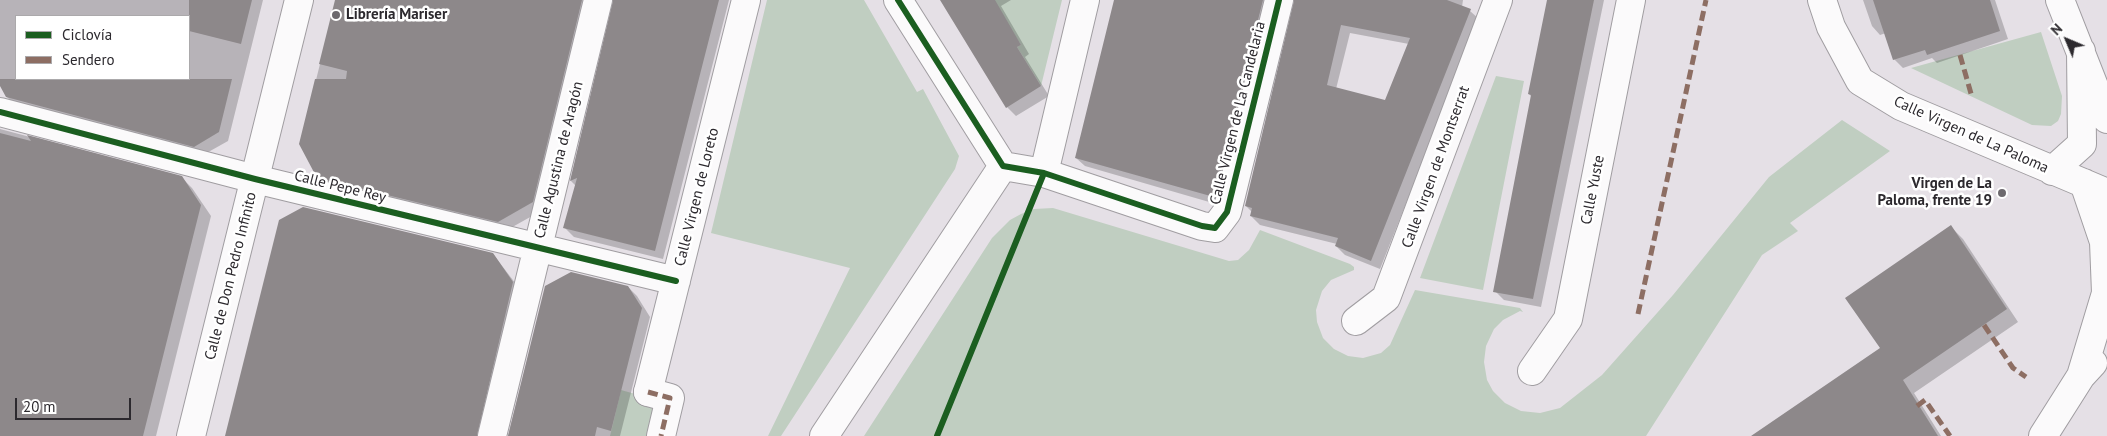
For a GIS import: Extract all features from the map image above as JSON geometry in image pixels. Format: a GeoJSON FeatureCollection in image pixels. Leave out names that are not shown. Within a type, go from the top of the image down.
{"type":"FeatureCollection","features":[{"type":"Feature","properties":{"kind":"street","name":"Calle de Don Pedro Infinito"},"geometry":{"type":"LineString","coordinates":[[191,436],[298,0]]}},
{"type":"Feature","properties":{"kind":"street","name":"Calle Agustina de Aragón"},"geometry":{"type":"LineString","coordinates":[[492,436],[598,0]]}},
{"type":"Feature","properties":{"kind":"street","name":"Calle Virgen de Loreto"},"geometry":{"type":"LineString","coordinates":[[661,436],[670,398],[648,392],[746,0]]}},
{"type":"Feature","properties":{"kind":"street"},"geometry":{"type":"LineString","coordinates":[[824,436],[1003,166],[898,0]]}},
{"type":"Feature","properties":{"kind":"street"},"geometry":{"type":"LineString","coordinates":[[1044,173],[1085,0]]}},
{"type":"Feature","properties":{"kind":"street","name":"Calle Virgen de La Candelaria"},"geometry":{"type":"LineString","coordinates":[[1003,166],[1044,173],[1202,226],[1215,228],[1227,212],[1279,0]]}},
{"type":"Feature","properties":{"kind":"street","name":"Calle Virgen de Montserrat"},"geometry":{"type":"LineString","coordinates":[[1356,321],[1386,298],[1498,0]]}},
{"type":"Feature","properties":{"kind":"street","name":"Calle Yuste"},"geometry":{"type":"LineString","coordinates":[[1532,371],[1568,319],[1631,0]]}},
{"type":"Feature","properties":{"kind":"street","name":"Calle Virgen de La Paloma"},"geometry":{"type":"LineString","coordinates":[[1822,0],[1831,27],[1860,81],[1901,106],[2095,188]]}},
{"type":"Feature","properties":{"kind":"street"},"geometry":{"type":"LineString","coordinates":[[2060,0],[2082,51],[2107,119]]}},
{"type":"Feature","properties":{"kind":"street"},"geometry":{"type":"LineString","coordinates":[[2052,171],[2082,144],[2082,51]]}},
{"type":"Feature","properties":{"kind":"street"},"geometry":{"type":"LineString","coordinates":[[2082,51],[2107,87]]}},
{"type":"Feature","properties":{"kind":"street","name":"Calle Pepe Rey"},"geometry":{"type":"LineString","coordinates":[[0,112],[255,179],[676,281]]}},
{"type":"Feature","properties":{"kind":"street"},"geometry":{"type":"LineString","coordinates":[[2080,376],[2106,293],[2104,242],[2095,188]]}},
{"type":"Feature","properties":{"kind":"street"},"geometry":{"type":"LineString","coordinates":[[2043,436],[2080,376],[2107,347]]}},
{"type":"Feature","properties":{"kind":"green space"},"geometry":{"type":"Polygon","coordinates":[[[767,0],[864,0],[917,92],[923,89],[959,156],[955,169],[781,436],[768,436],[850,268],[711,233],[767,0]]]}},
{"type":"Feature","properties":{"kind":"green space"},"geometry":{"type":"Polygon","coordinates":[[[990,0],[1062,0],[1041,86],[1017,47],[1021,45],[990,0]]]}},
{"type":"Feature","properties":{"kind":"green space"},"geometry":{"type":"Polygon","coordinates":[[[2041,32],[2062,96],[2061,114],[2058,121],[2051,126],[2032,125],[1911,68],[2041,32]]]}},
{"type":"Feature","properties":{"kind":"green space"},"geometry":{"type":"Polygon","coordinates":[[[1496,76],[1524,81],[1483,290],[1420,278],[1496,76]]]}},
{"type":"Feature","properties":{"kind":"green space"},"geometry":{"type":"Polygon","coordinates":[[[1842,120],[1890,151],[1790,223],[1798,231],[1762,255],[1646,436],[864,436],[992,238],[1010,220],[1021,214],[1034,209],[1053,208],[1229,261],[1238,260],[1249,250],[1260,230],[1350,264],[1354,267],[1354,270],[1331,280],[1322,291],[1316,310],[1317,322],[1323,338],[1334,349],[1348,356],[1363,358],[1381,353],[1390,345],[1415,290],[1520,308],[1523,312],[1520,311],[1503,320],[1494,329],[1486,346],[1484,362],[1487,380],[1493,391],[1505,403],[1521,411],[1540,413],[1560,408],[1602,375],[1673,295],[1769,177],[1842,120]]]}},
{"type":"Feature","properties":{"kind":"green space"},"geometry":{"type":"Polygon","coordinates":[[[621,390],[675,405],[667,436],[610,436],[621,390]]]}},
{"type":"Feature","properties":{"kind":"building"},"geometry":{"type":"Polygon","coordinates":[[[189,0],[252,0],[241,44],[190,31],[189,0]]]}},
{"type":"Feature","properties":{"kind":"building"},"geometry":{"type":"Polygon","coordinates":[[[335,0],[582,0],[533,202],[498,222],[317,178],[299,144],[315,79],[346,79],[347,71],[319,64],[335,0]]]}},
{"type":"Feature","properties":{"kind":"building"},"geometry":{"type":"Polygon","coordinates":[[[613,0],[719,0],[655,251],[563,228],[577,178],[570,181],[613,0]]]}},
{"type":"Feature","properties":{"kind":"building"},"geometry":{"type":"Polygon","coordinates":[[[940,0],[995,0],[1021,45],[1017,47],[1041,86],[1006,108],[940,0]]]}},
{"type":"Feature","properties":{"kind":"building"},"geometry":{"type":"Polygon","coordinates":[[[1114,0],[1263,0],[1214,197],[1075,158],[1114,0]]]}},
{"type":"Feature","properties":{"kind":"building"},"geometry":{"type":"Polygon","coordinates":[[[1294,0],[1447,0],[1471,9],[1371,261],[1335,246],[1338,238],[1250,216],[1252,208],[1245,206],[1294,0]],[[1341,25],[1327,85],[1385,100],[1410,38],[1341,25]]]}},
{"type":"Feature","properties":{"kind":"building"},"geometry":{"type":"Polygon","coordinates":[[[1547,0],[1594,0],[1533,299],[1493,292],[1531,95],[1528,94],[1547,0]]]}},
{"type":"Feature","properties":{"kind":"building"},"geometry":{"type":"Polygon","coordinates":[[[1873,0],[1990,0],[2000,31],[1927,55],[1925,50],[1893,60],[1873,0]]]}},
{"type":"Feature","properties":{"kind":"building"},"geometry":{"type":"Polygon","coordinates":[[[0,79],[232,79],[219,132],[194,147],[6,97],[0,86],[0,79]]]}},
{"type":"Feature","properties":{"kind":"building"},"geometry":{"type":"Polygon","coordinates":[[[0,133],[31,141],[27,135],[182,176],[201,205],[143,436],[0,436],[0,133]]]}},
{"type":"Feature","properties":{"kind":"building"},"geometry":{"type":"Polygon","coordinates":[[[303,207],[493,253],[513,282],[477,436],[225,436],[279,220],[303,207]]]}},
{"type":"Feature","properties":{"kind":"building"},"geometry":{"type":"Polygon","coordinates":[[[1951,225],[2007,309],[1903,380],[1938,436],[1751,436],[1880,348],[1845,298],[1951,225]]]}},
{"type":"Feature","properties":{"kind":"building"},"geometry":{"type":"Polygon","coordinates":[[[571,272],[628,286],[642,308],[611,431],[597,427],[595,436],[508,436],[545,286],[571,272]]]}},
{"type":"Feature","properties":{"kind":"marked path"},"geometry":{"type":"LineString","coordinates":[[1638,314],[1706,0]]}},
{"type":"Feature","properties":{"kind":"marked path"},"geometry":{"type":"LineString","coordinates":[[1960,55],[1972,97]]}},
{"type":"Feature","properties":{"kind":"marked path"},"geometry":{"type":"LineString","coordinates":[[1984,325],[2013,368],[2026,377]]}},
{"type":"Feature","properties":{"kind":"marked path"},"geometry":{"type":"LineString","coordinates":[[648,392],[670,398],[661,436]]}},
{"type":"Feature","properties":{"kind":"marked path"},"geometry":{"type":"LineString","coordinates":[[1917,406],[1925,400],[1950,436]]}},
{"type":"Feature","properties":{"kind":"cycle path"},"geometry":{"type":"LineString","coordinates":[[898,0],[1003,166],[1044,173],[1202,226],[1215,228],[1227,212],[1279,0]]}},
{"type":"Feature","properties":{"kind":"cycle path"},"geometry":{"type":"LineString","coordinates":[[0,112],[255,179],[676,281]]}},
{"type":"Feature","properties":{"kind":"cycle path"},"geometry":{"type":"LineString","coordinates":[[937,436],[1044,173]]}},
{"type":"Feature","properties":{"kind":"place","name":"Librería Mariser"},"geometry":{"type":"Point","coordinates":[336,15]}},
{"type":"Feature","properties":{"kind":"place","name":"Virgen de La Paloma, frente 19"},"geometry":{"type":"Point","coordinates":[2002,193]}}]}
